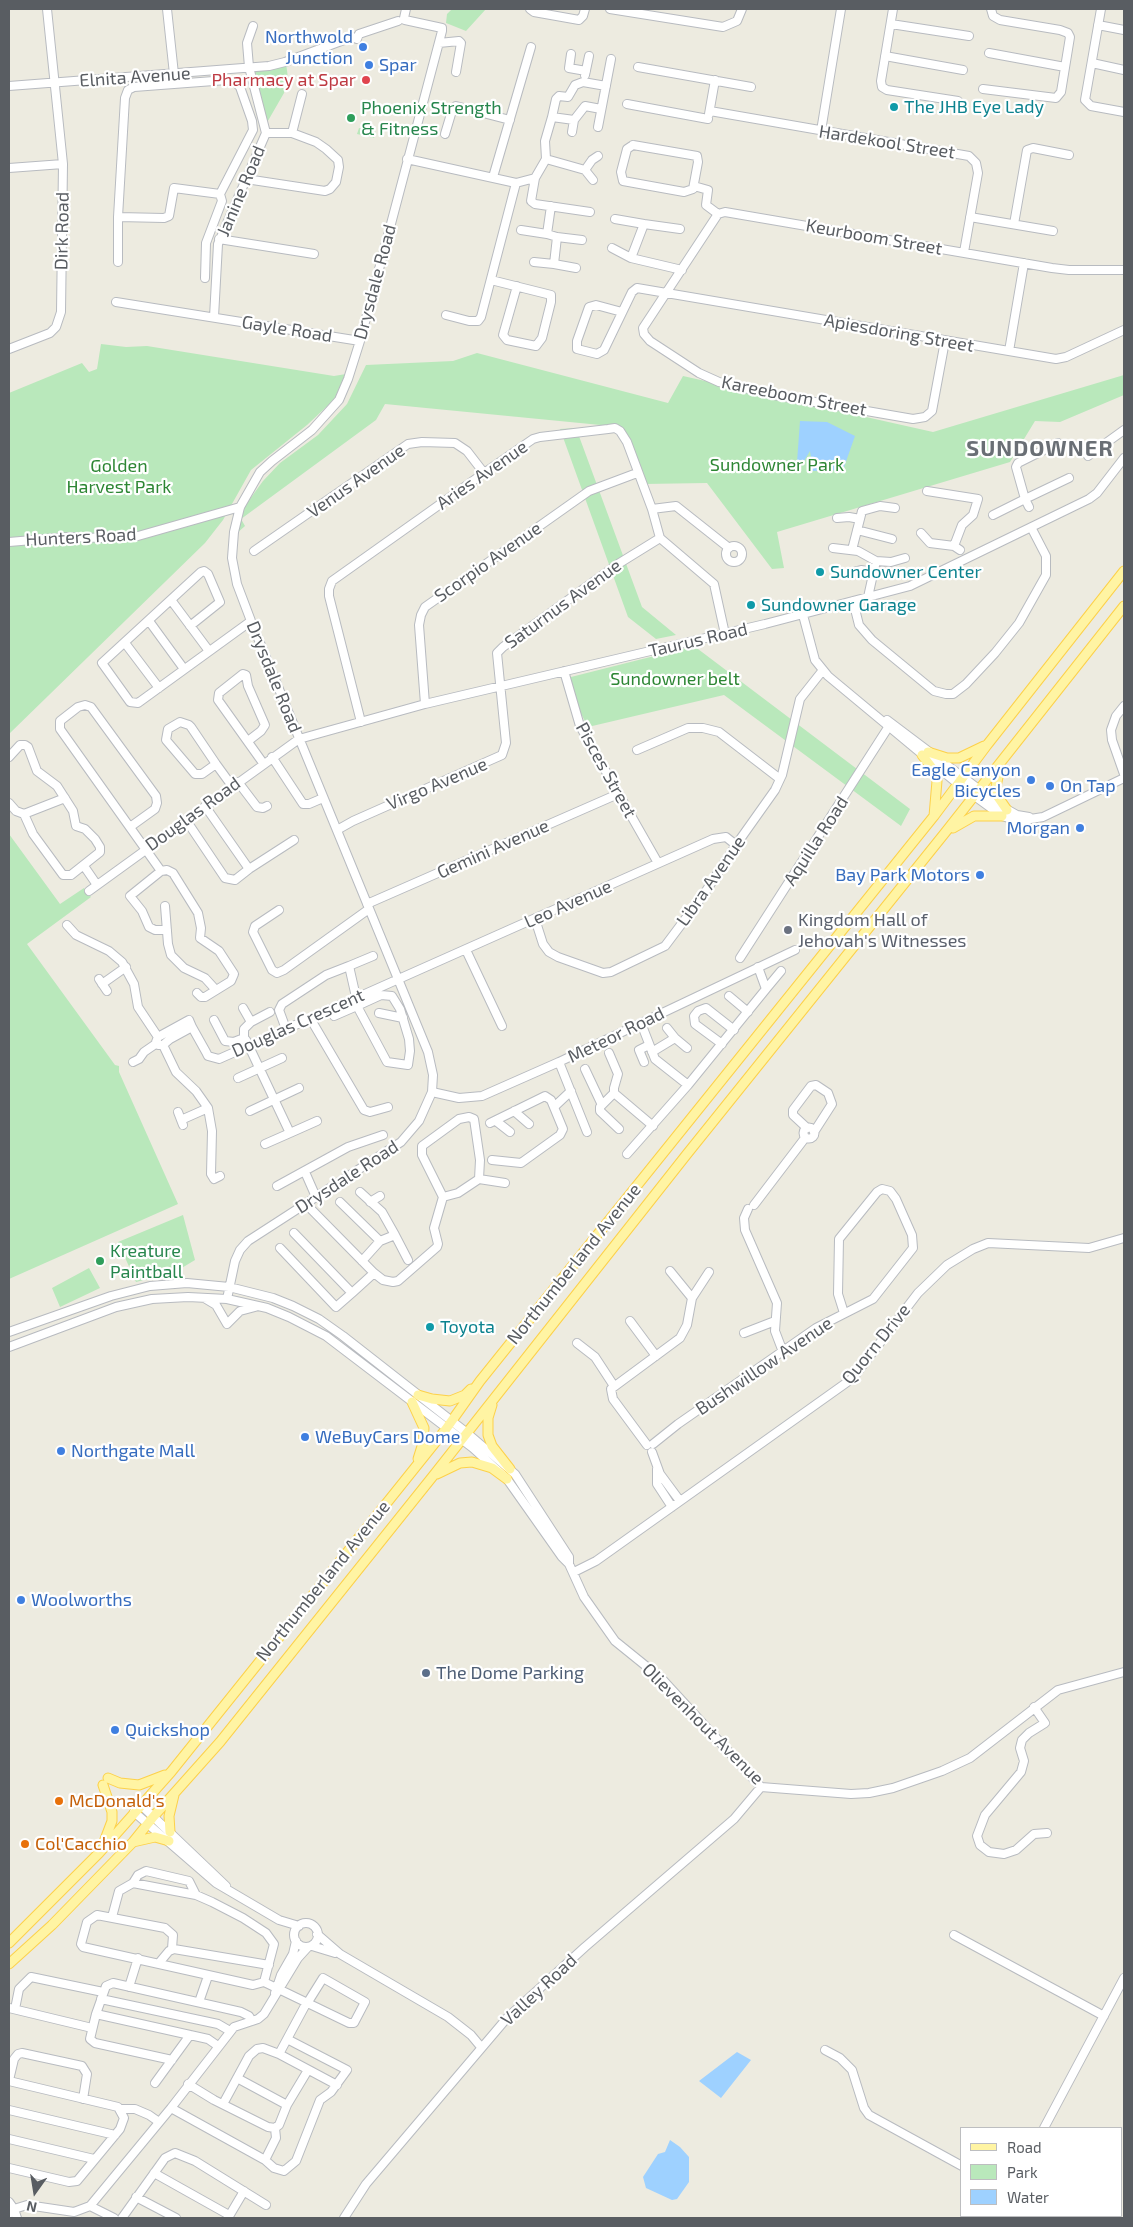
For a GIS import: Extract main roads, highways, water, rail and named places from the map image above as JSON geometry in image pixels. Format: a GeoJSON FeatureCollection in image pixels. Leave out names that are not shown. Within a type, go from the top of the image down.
{"type":"FeatureCollection","features":[{"type":"Feature","properties":{"kind":"main road","name":"Northumberland Avenue"},"geometry":{"type":"LineString","coordinates":[[9,1943],[99,1853],[140,1804],[171,1772],[449,1425],[480,1381],[934,816],[986,744],[1124,571]]}},
{"type":"Feature","properties":{"kind":"main road","name":"Northumberland Avenue"},"geometry":{"type":"LineString","coordinates":[[9,1964],[71,1906],[133,1842],[174,1792],[220,1742],[1124,606]]}},
{"type":"Feature","properties":{"kind":"main road"},"geometry":{"type":"LineString","coordinates":[[934,816],[937,781],[925,754],[959,758],[986,744]]}},
{"type":"Feature","properties":{"kind":"main road"},"geometry":{"type":"LineString","coordinates":[[944,834],[965,819],[974,816],[1004,813],[998,797],[996,780],[1004,757]]}},
{"type":"Feature","properties":{"kind":"main road"},"geometry":{"type":"LineString","coordinates":[[415,1466],[424,1435],[415,1399],[450,1401],[465,1395],[480,1381]]}},
{"type":"Feature","properties":{"kind":"main road"},"geometry":{"type":"LineString","coordinates":[[493,1400],[488,1418],[488,1435],[492,1446],[510,1469]]}},
{"type":"Feature","properties":{"kind":"main road"},"geometry":{"type":"LineString","coordinates":[[433,1476],[454,1465],[472,1462],[492,1468],[507,1479]]}},
{"type":"Feature","properties":{"kind":"main road"},"geometry":{"type":"LineString","coordinates":[[99,1853],[112,1821],[106,1782],[139,1785],[150,1783],[171,1772]]}},
{"type":"Feature","properties":{"kind":"main road"},"geometry":{"type":"LineString","coordinates":[[133,1842],[155,1837],[170,1837],[169,1816],[174,1792]]}},
{"type":"Feature","properties":{"kind":"water"},"geometry":{"type":"Polygon","coordinates":[[[800,421],[827,422],[855,436],[843,470],[810,471],[812,464],[810,451],[804,461],[797,462],[800,421]]]}},
{"type":"Feature","properties":{"kind":"water"},"geometry":{"type":"Polygon","coordinates":[[[737,2052],[751,2060],[721,2098],[699,2081],[737,2052]]]}},
{"type":"Feature","properties":{"kind":"water"},"geometry":{"type":"Polygon","coordinates":[[[670,2140],[689,2157],[689,2182],[677,2199],[672,2200],[646,2188],[643,2177],[658,2154],[665,2152],[670,2140]]]}},
{"type":"Feature","properties":{"kind":"place","name":"Northwold Junction"},"geometry":{"type":"Point","coordinates":[363,47]}},
{"type":"Feature","properties":{"kind":"place","name":"Spar"},"geometry":{"type":"Point","coordinates":[369,65]}},
{"type":"Feature","properties":{"kind":"place","name":"Pharmacy at Spar"},"geometry":{"type":"Point","coordinates":[366,80]}},
{"type":"Feature","properties":{"kind":"place","name":"The JHB Eye Lady"},"geometry":{"type":"Point","coordinates":[894,107]}},
{"type":"Feature","properties":{"kind":"place","name":"Phoenix Strength & Fitness"},"geometry":{"type":"Point","coordinates":[351,118]}},
{"type":"Feature","properties":{"kind":"place","name":"Sundowner Center"},"geometry":{"type":"Point","coordinates":[820,572]}},
{"type":"Feature","properties":{"kind":"place","name":"Sundowner Garage"},"geometry":{"type":"Point","coordinates":[751,605]}},
{"type":"Feature","properties":{"kind":"place","name":"Eagle Canyon Bicycles"},"geometry":{"type":"Point","coordinates":[1031,780]}},
{"type":"Feature","properties":{"kind":"place","name":"On Tap"},"geometry":{"type":"Point","coordinates":[1050,786]}},
{"type":"Feature","properties":{"kind":"place","name":"Morgan"},"geometry":{"type":"Point","coordinates":[1080,828]}},
{"type":"Feature","properties":{"kind":"place","name":"Bay Park Motors"},"geometry":{"type":"Point","coordinates":[980,875]}},
{"type":"Feature","properties":{"kind":"place","name":"Kingdom Hall of Jehovah's Witnesses"},"geometry":{"type":"Point","coordinates":[788,930]}},
{"type":"Feature","properties":{"kind":"place","name":"Kreature Paintball"},"geometry":{"type":"Point","coordinates":[100,1261]}},
{"type":"Feature","properties":{"kind":"place","name":"Toyota"},"geometry":{"type":"Point","coordinates":[430,1327]}},
{"type":"Feature","properties":{"kind":"place","name":"WeBuyCars Dome"},"geometry":{"type":"Point","coordinates":[305,1437]}},
{"type":"Feature","properties":{"kind":"place","name":"Northgate Mall"},"geometry":{"type":"Point","coordinates":[61,1451]}},
{"type":"Feature","properties":{"kind":"place","name":"Woolworths"},"geometry":{"type":"Point","coordinates":[21,1600]}},
{"type":"Feature","properties":{"kind":"place","name":"The Dome Parking"},"geometry":{"type":"Point","coordinates":[426,1673]}},
{"type":"Feature","properties":{"kind":"place","name":"Quickshop"},"geometry":{"type":"Point","coordinates":[115,1730]}},
{"type":"Feature","properties":{"kind":"place","name":"McDonald's"},"geometry":{"type":"Point","coordinates":[59,1801]}},
{"type":"Feature","properties":{"kind":"place","name":"Col'Cacchio"},"geometry":{"type":"Point","coordinates":[25,1844]}},
{"type":"Feature","properties":{"kind":"district","name":"SUNDOWNER"},"geometry":{"type":"Point","coordinates":[1040,449]}},
{"type":"Feature","properties":{"kind":"park label","name":"Sundowner Park"},"geometry":{"type":"Point","coordinates":[777,465]}},
{"type":"Feature","properties":{"kind":"park label","name":"Golden Harvest Park"},"geometry":{"type":"Point","coordinates":[119,476]}},
{"type":"Feature","properties":{"kind":"park label","name":"Sundowner belt"},"geometry":{"type":"Point","coordinates":[675,679]}}]}
